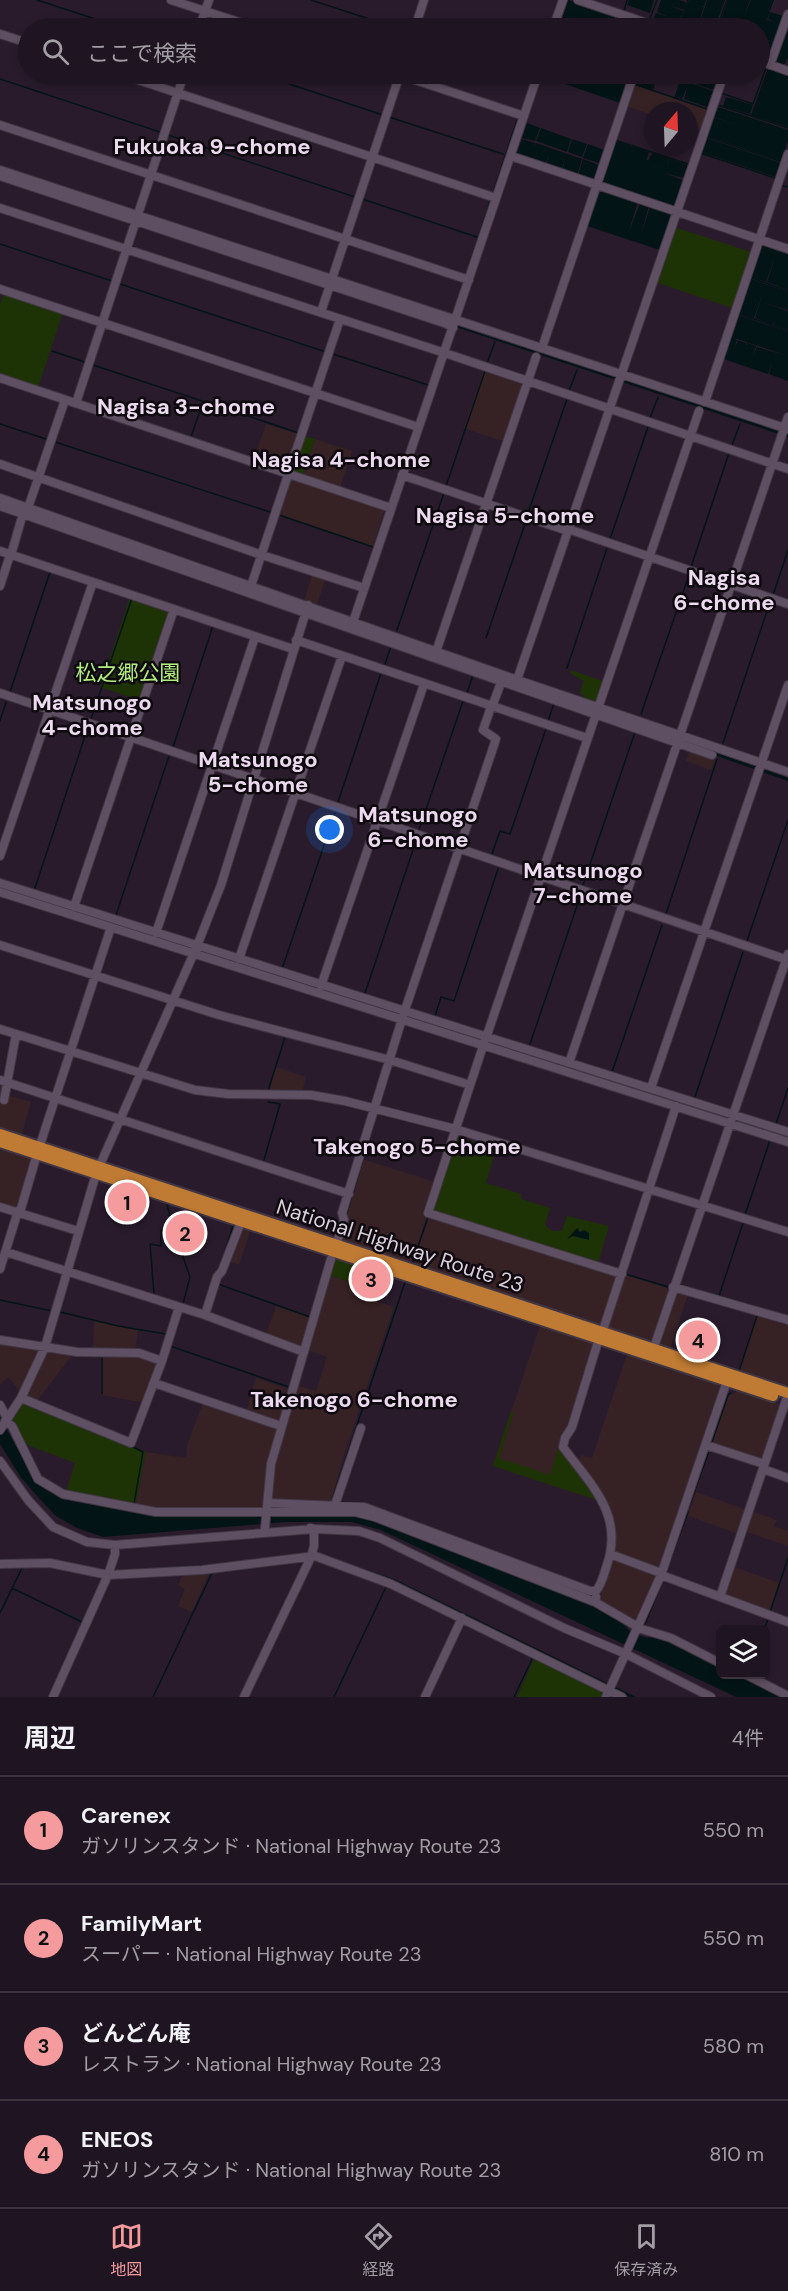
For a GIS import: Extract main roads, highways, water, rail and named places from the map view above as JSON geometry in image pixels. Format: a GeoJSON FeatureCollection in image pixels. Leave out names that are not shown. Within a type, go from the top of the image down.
{"type":"FeatureCollection","features":[{"type":"Feature","properties":{"kind":"highway","name":"National Highway Route 23"},"geometry":{"type":"LineString","coordinates":[[0,1134],[241,1222],[652,1352]]}},
{"type":"Feature","properties":{"kind":"highway","name":"National Highway Route 23"},"geometry":{"type":"LineString","coordinates":[[0,1142],[335,1241],[787,1398]]}},
{"type":"Feature","properties":{"kind":"waterway"},"geometry":{"type":"LineString","coordinates":[[37,0],[92,18]]}},
{"type":"Feature","properties":{"kind":"waterway"},"geometry":{"type":"LineString","coordinates":[[311,0],[366,18]]}},
{"type":"Feature","properties":{"kind":"waterway"},"geometry":{"type":"LineString","coordinates":[[624,11],[627,0]]}},
{"type":"Feature","properties":{"kind":"waterway"},"geometry":{"type":"LineString","coordinates":[[650,18],[657,0]]}},
{"type":"Feature","properties":{"kind":"waterway"},"geometry":{"type":"LineString","coordinates":[[682,18],[688,0]]}},
{"type":"Feature","properties":{"kind":"waterway"},"geometry":{"type":"LineString","coordinates":[[721,18],[727,0]]}},
{"type":"Feature","properties":{"kind":"waterway"},"geometry":{"type":"LineString","coordinates":[[767,18],[773,0]]}},
{"type":"Feature","properties":{"kind":"waterway"},"geometry":{"type":"LineString","coordinates":[[0,79],[160,132]]}},
{"type":"Feature","properties":{"kind":"waterway"},"geometry":{"type":"LineString","coordinates":[[289,84],[383,115]]}},
{"type":"Feature","properties":{"kind":"waterway"},"geometry":{"type":"LineString","coordinates":[[621,84],[627,86]]}},
{"type":"Feature","properties":{"kind":"waterway"},"geometry":{"type":"LineString","coordinates":[[634,84],[707,109]]}},
{"type":"Feature","properties":{"kind":"waterway"},"geometry":{"type":"LineString","coordinates":[[652,90],[654,84]]}},
{"type":"Feature","properties":{"kind":"waterway"},"geometry":{"type":"LineString","coordinates":[[675,98],[680,84]]}},
{"type":"Feature","properties":{"kind":"waterway"},"geometry":{"type":"LineString","coordinates":[[721,93],[753,104],[760,84]]}},
{"type":"Feature","properties":{"kind":"waterway"},"geometry":{"type":"LineString","coordinates":[[718,105],[788,128]]}},
{"type":"Feature","properties":{"kind":"waterway"},"geometry":{"type":"LineString","coordinates":[[389,117],[503,154]]}},
{"type":"Feature","properties":{"kind":"waterway"},"geometry":{"type":"LineString","coordinates":[[168,135],[355,197]]}},
{"type":"Feature","properties":{"kind":"waterway"},"geometry":{"type":"LineString","coordinates":[[705,136],[782,162]]}},
{"type":"Feature","properties":{"kind":"waterway"},"geometry":{"type":"LineString","coordinates":[[615,140],[688,164]]}},
{"type":"Feature","properties":{"kind":"waterway"},"geometry":{"type":"LineString","coordinates":[[700,153],[775,178]]}},
{"type":"Feature","properties":{"kind":"waterway"},"geometry":{"type":"LineString","coordinates":[[780,185],[788,187]]}},
{"type":"Feature","properties":{"kind":"waterway"},"geometry":{"type":"LineString","coordinates":[[362,199],[477,237]]}},
{"type":"Feature","properties":{"kind":"waterway"},"geometry":{"type":"LineString","coordinates":[[0,244],[112,281]]}},
{"type":"Feature","properties":{"kind":"waterway"},"geometry":{"type":"LineString","coordinates":[[749,277],[788,291]]}},
{"type":"Feature","properties":{"kind":"waterway"},"geometry":{"type":"LineString","coordinates":[[120,284],[326,352]]}},
{"type":"Feature","properties":{"kind":"waterway"},"geometry":{"type":"LineString","coordinates":[[737,313],[788,331]]}},
{"type":"Feature","properties":{"kind":"waterway"},"geometry":{"type":"LineString","coordinates":[[487,363],[495,342]]}},
{"type":"Feature","properties":{"kind":"waterway"},"geometry":{"type":"LineString","coordinates":[[52,351],[85,362]]}},
{"type":"Feature","properties":{"kind":"waterway"},"geometry":{"type":"LineString","coordinates":[[333,354],[428,385]]}},
{"type":"Feature","properties":{"kind":"waterway"},"geometry":{"type":"LineString","coordinates":[[93,365],[299,433]]}},
{"type":"Feature","properties":{"kind":"waterway"},"geometry":{"type":"LineString","coordinates":[[569,391],[577,370]]}},
{"type":"Feature","properties":{"kind":"waterway"},"geometry":{"type":"LineString","coordinates":[[446,486],[485,371]]}},
{"type":"Feature","properties":{"kind":"waterway"},"geometry":{"type":"LineString","coordinates":[[650,418],[658,397]]}},
{"type":"Feature","properties":{"kind":"waterway"},"geometry":{"type":"LineString","coordinates":[[528,513],[567,399]]}},
{"type":"Feature","properties":{"kind":"waterway"},"geometry":{"type":"LineString","coordinates":[[191,437],[203,402]]}},
{"type":"Feature","properties":{"kind":"waterway"},"geometry":{"type":"LineString","coordinates":[[0,424],[46,439]]}},
{"type":"Feature","properties":{"kind":"waterway"},"geometry":{"type":"LineString","coordinates":[[732,445],[740,424]]}},
{"type":"Feature","properties":{"kind":"waterway"},"geometry":{"type":"LineString","coordinates":[[610,539],[648,427]]}},
{"type":"Feature","properties":{"kind":"waterway"},"geometry":{"type":"LineString","coordinates":[[55,442],[273,513]]}},
{"type":"Feature","properties":{"kind":"waterway"},"geometry":{"type":"LineString","coordinates":[[691,567],[729,453]]}},
{"type":"Feature","properties":{"kind":"waterway"},"geometry":{"type":"LineString","coordinates":[[397,630],[444,493]]}},
{"type":"Feature","properties":{"kind":"waterway"},"geometry":{"type":"LineString","coordinates":[[279,515],[373,547]]}},
{"type":"Feature","properties":{"kind":"waterway"},"geometry":{"type":"LineString","coordinates":[[486,638],[526,521]]}},
{"type":"Feature","properties":{"kind":"waterway"},"geometry":{"type":"LineString","coordinates":[[567,668],[607,548]]}},
{"type":"Feature","properties":{"kind":"waterway"},"geometry":{"type":"LineString","coordinates":[[773,595],[788,550]]}},
{"type":"Feature","properties":{"kind":"waterway"},"geometry":{"type":"LineString","coordinates":[[10,692],[50,572]]}},
{"type":"Feature","properties":{"kind":"waterway"},"geometry":{"type":"LineString","coordinates":[[641,714],[689,575]]}},
{"type":"Feature","properties":{"kind":"waterway"},"geometry":{"type":"LineString","coordinates":[[91,719],[132,598]]}},
{"type":"Feature","properties":{"kind":"waterway"},"geometry":{"type":"LineString","coordinates":[[723,743],[770,602]]}},
{"type":"Feature","properties":{"kind":"waterway"},"geometry":{"type":"LineString","coordinates":[[173,747],[213,626]]}},
{"type":"Feature","properties":{"kind":"waterway"},"geometry":{"type":"LineString","coordinates":[[384,667],[391,646]]}},
{"type":"Feature","properties":{"kind":"waterway"},"geometry":{"type":"LineString","coordinates":[[338,802],[381,673]]}},
{"type":"Feature","properties":{"kind":"waterway"},"geometry":{"type":"LineString","coordinates":[[467,693],[473,675]]}},
{"type":"Feature","properties":{"kind":"waterway"},"geometry":{"type":"LineString","coordinates":[[261,772],[282,700]]}},
{"type":"Feature","properties":{"kind":"waterway"},"geometry":{"type":"LineString","coordinates":[[419,830],[463,701]]}},
{"type":"Feature","properties":{"kind":"waterway"},"geometry":{"type":"LineString","coordinates":[[0,721],[6,702]]}},
{"type":"Feature","properties":{"kind":"waterway"},"geometry":{"type":"LineString","coordinates":[[548,721],[554,703]]}},
{"type":"Feature","properties":{"kind":"waterway"},"geometry":{"type":"LineString","coordinates":[[492,854],[500,831],[510,834],[546,729]]}},
{"type":"Feature","properties":{"kind":"waterway"},"geometry":{"type":"LineString","coordinates":[[34,891],[87,730]]}},
{"type":"Feature","properties":{"kind":"waterway"},"geometry":{"type":"LineString","coordinates":[[583,885],[635,732]]}},
{"type":"Feature","properties":{"kind":"waterway"},"geometry":{"type":"LineString","coordinates":[[116,915],[169,756]]}},
{"type":"Feature","properties":{"kind":"waterway"},"geometry":{"type":"LineString","coordinates":[[666,914],[717,759]]}},
{"type":"Feature","properties":{"kind":"waterway"},"geometry":{"type":"LineString","coordinates":[[228,875],[255,790]]}},
{"type":"Feature","properties":{"kind":"waterway"},"geometry":{"type":"LineString","coordinates":[[282,969],[335,813]]}},
{"type":"Feature","properties":{"kind":"waterway"},"geometry":{"type":"LineString","coordinates":[[747,941],[788,820]]}},
{"type":"Feature","properties":{"kind":"waterway"},"geometry":{"type":"LineString","coordinates":[[364,996],[416,841]]}},
{"type":"Feature","properties":{"kind":"waterway"},"geometry":{"type":"LineString","coordinates":[[435,1016],[441,997],[454,1001],[498,869]]}},
{"type":"Feature","properties":{"kind":"waterway"},"geometry":{"type":"LineString","coordinates":[[529,1047],[580,897]]}},
{"type":"Feature","properties":{"kind":"waterway"},"geometry":{"type":"LineString","coordinates":[[612,1072],[662,925]]}},
{"type":"Feature","properties":{"kind":"waterway"},"geometry":{"type":"LineString","coordinates":[[203,942],[207,930]]}},
{"type":"Feature","properties":{"kind":"waterway"},"geometry":{"type":"LineString","coordinates":[[694,1100],[743,952]]}},
{"type":"Feature","properties":{"kind":"waterway"},"geometry":{"type":"LineString","coordinates":[[394,1057],[403,1027]]}},
{"type":"Feature","properties":{"kind":"waterway"},"geometry":{"type":"LineString","coordinates":[[268,1091],[285,1037]]}},
{"type":"Feature","properties":{"kind":"waterway"},"geometry":{"type":"LineString","coordinates":[[380,1104],[392,1065]]}},
{"type":"Feature","properties":{"kind":"waterway"},"geometry":{"type":"LineString","coordinates":[[776,1124],[788,1088]]}},
{"type":"Feature","properties":{"kind":"waterway"},"geometry":{"type":"LineString","coordinates":[[264,1160],[280,1104],[268,1102]]}},
{"type":"Feature","properties":{"kind":"waterway"},"geometry":{"type":"LineString","coordinates":[[346,1216],[374,1123]]}},
{"type":"Feature","properties":{"kind":"waterway"},"geometry":{"type":"LineString","coordinates":[[123,1124],[259,1169]]}},
{"type":"Feature","properties":{"kind":"waterway"},"geometry":{"type":"LineString","coordinates":[[745,1215],[770,1140]]}},
{"type":"Feature","properties":{"kind":"waterway"},"geometry":{"type":"LineString","coordinates":[[167,1204],[173,1229]]}},
{"type":"Feature","properties":{"kind":"waterway"},"geometry":{"type":"LineString","coordinates":[[412,1264],[428,1217]]}},
{"type":"Feature","properties":{"kind":"waterway"},"geometry":{"type":"LineString","coordinates":[[743,1223],[719,1296],[754,1306]]}},
{"type":"Feature","properties":{"kind":"waterway"},"geometry":{"type":"LineString","coordinates":[[225,1253],[233,1225]]}},
{"type":"Feature","properties":{"kind":"waterway"},"geometry":{"type":"LineString","coordinates":[[154,1294],[150,1244],[161,1246],[161,1230]]}},
{"type":"Feature","properties":{"kind":"waterway"},"geometry":{"type":"LineString","coordinates":[[175,1234],[190,1277],[183,1304]]}},
{"type":"Feature","properties":{"kind":"waterway"},"geometry":{"type":"LineString","coordinates":[[625,1274],[669,1287]]}},
{"type":"Feature","properties":{"kind":"waterway"},"geometry":{"type":"LineString","coordinates":[[333,1497],[405,1282]]}},
{"type":"Feature","properties":{"kind":"waterway"},"geometry":{"type":"LineString","coordinates":[[218,1284],[310,1317]]}},
{"type":"Feature","properties":{"kind":"waterway"},"geometry":{"type":"LineString","coordinates":[[0,1300],[52,1311]]}},
{"type":"Feature","properties":{"kind":"waterway"},"geometry":{"type":"LineString","coordinates":[[60,1312],[118,1326],[166,1334]]}},
{"type":"Feature","properties":{"kind":"waterway"},"geometry":{"type":"LineString","coordinates":[[739,1371],[757,1316]]}},
{"type":"Feature","properties":{"kind":"waterway"},"geometry":{"type":"LineString","coordinates":[[170,1346],[289,1387]]}},
{"type":"Feature","properties":{"kind":"waterway"},"geometry":{"type":"LineString","coordinates":[[102,1356],[102,1394]]}},
{"type":"Feature","properties":{"kind":"waterway"},"geometry":{"type":"LineString","coordinates":[[712,1442],[728,1395],[731,1393]]}},
{"type":"Feature","properties":{"kind":"waterway"},"geometry":{"type":"LineString","coordinates":[[22,1403],[80,1426]]}},
{"type":"Feature","properties":{"kind":"waterway"},"geometry":{"type":"LineString","coordinates":[[88,1430],[107,1437]]}},
{"type":"Feature","properties":{"kind":"waterway"},"geometry":{"type":"LineString","coordinates":[[134,1444],[133,1447],[143,1452],[134,1504]]}},
{"type":"Feature","properties":{"kind":"waterway"},"geometry":{"type":"LineString","coordinates":[[690,1504],[709,1451]]}},
{"type":"Feature","properties":{"kind":"waterway"},"geometry":{"type":"LineString","coordinates":[[668,1567],[688,1512]]}},
{"type":"Feature","properties":{"kind":"waterway"},"geometry":{"type":"LineString","coordinates":[[770,1612],[788,1558]]}},
{"type":"Feature","properties":{"kind":"waterway"},"geometry":{"type":"LineString","coordinates":[[0,1613],[22,1568]]}},
{"type":"Feature","properties":{"kind":"waterway"},"geometry":{"type":"LineString","coordinates":[[153,1697],[212,1573]]}},
{"type":"Feature","properties":{"kind":"waterway"},"geometry":{"type":"LineString","coordinates":[[645,1624],[663,1580]]}},
{"type":"Feature","properties":{"kind":"waterway"},"geometry":{"type":"LineString","coordinates":[[334,1697],[386,1587]]}},
{"type":"Feature","properties":{"kind":"waterway"},"geometry":{"type":"LineString","coordinates":[[12,1588],[82,1622]]}},
{"type":"Feature","properties":{"kind":"waterway"},"geometry":{"type":"LineString","coordinates":[[766,1625],[768,1619]]}},
{"type":"Feature","properties":{"kind":"waterway"},"geometry":{"type":"LineString","coordinates":[[514,1697],[533,1657]]}},
{"type":"Feature","properties":{"kind":"place","name":"Carenex"},"geometry":{"type":"Point","coordinates":[127,1202]}},
{"type":"Feature","properties":{"kind":"place","name":"FamilyMart"},"geometry":{"type":"Point","coordinates":[185,1233]}},
{"type":"Feature","properties":{"kind":"place","name":"どんどん庵"},"geometry":{"type":"Point","coordinates":[371,1279]}},
{"type":"Feature","properties":{"kind":"place","name":"ENEOS"},"geometry":{"type":"Point","coordinates":[698,1340]}},
{"type":"Feature","properties":{"kind":"district","name":"Fukuoka 9-chome"},"geometry":{"type":"Point","coordinates":[212,146]}},
{"type":"Feature","properties":{"kind":"district","name":"Nagisa 3-chome"},"geometry":{"type":"Point","coordinates":[186,406]}},
{"type":"Feature","properties":{"kind":"district","name":"Nagisa 4-chome"},"geometry":{"type":"Point","coordinates":[341,459]}},
{"type":"Feature","properties":{"kind":"district","name":"Nagisa 5-chome"},"geometry":{"type":"Point","coordinates":[505,515]}},
{"type":"Feature","properties":{"kind":"district","name":"Nagisa 6-chome"},"geometry":{"type":"Point","coordinates":[724,590]}},
{"type":"Feature","properties":{"kind":"district","name":"Matsunogo 4-chome"},"geometry":{"type":"Point","coordinates":[92,714]}},
{"type":"Feature","properties":{"kind":"district","name":"Matsunogo 5-chome"},"geometry":{"type":"Point","coordinates":[258,772]}},
{"type":"Feature","properties":{"kind":"district","name":"Matsunogo 6-chome"},"geometry":{"type":"Point","coordinates":[418,826]}},
{"type":"Feature","properties":{"kind":"district","name":"Matsunogo 7-chome"},"geometry":{"type":"Point","coordinates":[583,882]}},
{"type":"Feature","properties":{"kind":"district","name":"Takenogo 5-chome"},"geometry":{"type":"Point","coordinates":[417,1146]}},
{"type":"Feature","properties":{"kind":"district","name":"Takenogo 6-chome"},"geometry":{"type":"Point","coordinates":[354,1399]}},
{"type":"Feature","properties":{"kind":"park label","name":"松之郷公園"},"geometry":{"type":"Point","coordinates":[128,673]}}]}
